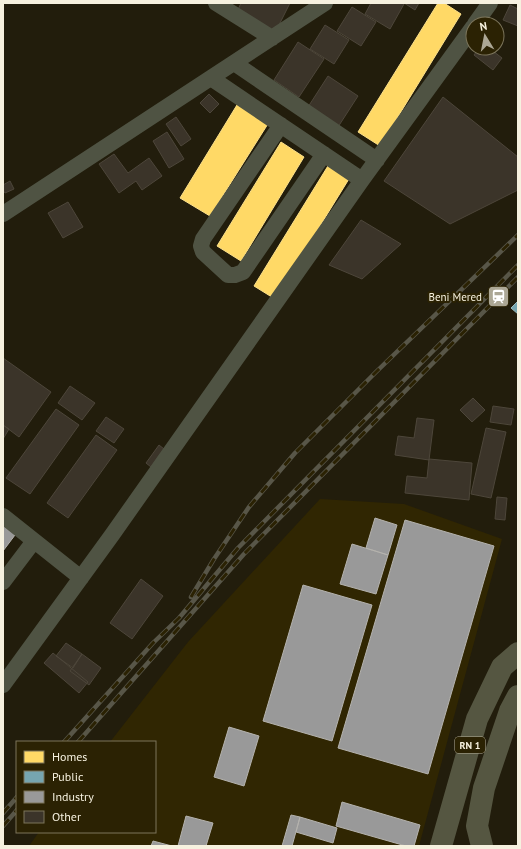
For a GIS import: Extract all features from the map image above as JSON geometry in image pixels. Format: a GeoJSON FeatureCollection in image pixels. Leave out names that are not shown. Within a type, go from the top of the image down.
{"type":"FeatureCollection","features":[{"type":"Feature","properties":{"kind":"highway","name":"RN 1"},"geometry":{"type":"LineString","coordinates":[[441,846],[477,719],[502,667],[518,653]]}},
{"type":"Feature","properties":{"kind":"highway"},"geometry":{"type":"LineString","coordinates":[[482,846],[477,826],[484,788],[510,711],[518,696]]}},
{"type":"Feature","properties":{"kind":"street"},"geometry":{"type":"LineString","coordinates":[[216,3],[272,38]]}},
{"type":"Feature","properties":{"kind":"street"},"geometry":{"type":"LineString","coordinates":[[481,16],[490,3]]}},
{"type":"Feature","properties":{"kind":"street"},"geometry":{"type":"LineString","coordinates":[[3,214],[272,38],[315,5]]}},
{"type":"Feature","properties":{"kind":"street"},"geometry":{"type":"LineString","coordinates":[[3,685],[81,578],[376,160],[465,39]]}},
{"type":"Feature","properties":{"kind":"street"},"geometry":{"type":"LineString","coordinates":[[234,63],[376,160]]}},
{"type":"Feature","properties":{"kind":"street"},"geometry":{"type":"LineString","coordinates":[[211,78],[362,180]]}},
{"type":"Feature","properties":{"kind":"street"},"geometry":{"type":"LineString","coordinates":[[281,125],[203,239],[201,246],[203,252],[228,274],[235,275],[243,272],[324,154]]}},
{"type":"Feature","properties":{"kind":"street"},"geometry":{"type":"LineString","coordinates":[[3,516],[81,578]]}},
{"type":"Feature","properties":{"kind":"street"},"geometry":{"type":"LineString","coordinates":[[3,582],[34,541]]}},
{"type":"Feature","properties":{"kind":"shaded area"},"geometry":{"type":"Polygon","coordinates":[[[320,499],[404,504],[502,539],[419,846],[29,846],[38,833],[156,833],[156,741],[111,741],[188,642],[320,499]]]}},
{"type":"Feature","properties":{"kind":"building: Homes"},"geometry":{"type":"Polygon","coordinates":[[[438,3],[444,3],[461,14],[380,146],[358,132],[438,3]]]}},
{"type":"Feature","properties":{"kind":"building: Homes"},"geometry":{"type":"Polygon","coordinates":[[[240,100],[271,119],[210,216],[180,198],[240,100]]]}},
{"type":"Feature","properties":{"kind":"building: Homes"},"geometry":{"type":"Polygon","coordinates":[[[281,142],[304,157],[241,261],[217,246],[281,142]]]}},
{"type":"Feature","properties":{"kind":"building: Homes"},"geometry":{"type":"Polygon","coordinates":[[[331,161],[352,174],[275,299],[254,286],[331,161]]]}},
{"type":"Feature","properties":{"kind":"building: Public"},"geometry":{"type":"Polygon","coordinates":[[[518,301],[518,314],[511,308],[518,301]]]}},
{"type":"Feature","properties":{"kind":"building: Industry"},"geometry":{"type":"Polygon","coordinates":[[[375,518],[397,525],[388,555],[366,548],[375,518]]]}},
{"type":"Feature","properties":{"kind":"building: Industry"},"geometry":{"type":"Polygon","coordinates":[[[405,520],[494,546],[428,774],[338,748],[405,520]]]}},
{"type":"Feature","properties":{"kind":"building: Industry"},"geometry":{"type":"Polygon","coordinates":[[[3,526],[15,535],[3,551],[3,526]]]}},
{"type":"Feature","properties":{"kind":"building: Industry"},"geometry":{"type":"Polygon","coordinates":[[[352,544],[388,555],[376,594],[340,584],[352,544]]]}},
{"type":"Feature","properties":{"kind":"building: Industry"},"geometry":{"type":"Polygon","coordinates":[[[303,585],[372,605],[332,741],[263,721],[303,585]]]}},
{"type":"Feature","properties":{"kind":"building: Industry"},"geometry":{"type":"Polygon","coordinates":[[[229,727],[259,736],[244,786],[214,777],[229,727]]]}},
{"type":"Feature","properties":{"kind":"building: Industry"},"geometry":{"type":"Polygon","coordinates":[[[342,802],[420,825],[414,846],[406,846],[336,826],[342,802]]]}},
{"type":"Feature","properties":{"kind":"building: Industry"},"geometry":{"type":"Polygon","coordinates":[[[291,815],[300,817],[292,846],[282,846],[291,815]]]}},
{"type":"Feature","properties":{"kind":"building: Industry"},"geometry":{"type":"Polygon","coordinates":[[[186,816],[213,823],[206,846],[178,846],[186,816]]]}},
{"type":"Feature","properties":{"kind":"building: Industry"},"geometry":{"type":"Polygon","coordinates":[[[300,817],[337,828],[333,843],[296,832],[300,817]]]}},
{"type":"Feature","properties":{"kind":"building: Industry"},"geometry":{"type":"Polygon","coordinates":[[[153,841],[172,846],[151,846],[153,841]]]}},
{"type":"Feature","properties":{"kind":"building: Other"},"geometry":{"type":"Polygon","coordinates":[[[241,3],[290,3],[275,33],[236,14],[241,3]]]}},
{"type":"Feature","properties":{"kind":"building: Other"},"geometry":{"type":"Polygon","coordinates":[[[371,3],[404,4],[390,29],[365,14],[371,3]]]}},
{"type":"Feature","properties":{"kind":"building: Other"},"geometry":{"type":"Polygon","coordinates":[[[404,3],[419,3],[415,10],[404,3]]]}},
{"type":"Feature","properties":{"kind":"building: Other"},"geometry":{"type":"Polygon","coordinates":[[[510,5],[518,9],[518,26],[505,21],[505,16],[510,5]]]}},
{"type":"Feature","properties":{"kind":"building: Other"},"geometry":{"type":"Polygon","coordinates":[[[352,7],[376,22],[361,46],[337,31],[352,7]]]}},
{"type":"Feature","properties":{"kind":"building: Other"},"geometry":{"type":"Polygon","coordinates":[[[325,25],[349,40],[334,64],[310,49],[325,25]]]}},
{"type":"Feature","properties":{"kind":"building: Other"},"geometry":{"type":"Polygon","coordinates":[[[298,42],[324,59],[299,97],[274,80],[298,42]]]}},
{"type":"Feature","properties":{"kind":"building: Other"},"geometry":{"type":"Polygon","coordinates":[[[475,56],[499,56],[502,58],[493,70],[475,56]]]}},
{"type":"Feature","properties":{"kind":"building: Other"},"geometry":{"type":"Polygon","coordinates":[[[328,76],[358,96],[338,127],[308,107],[328,76]]]}},
{"type":"Feature","properties":{"kind":"building: Other"},"geometry":{"type":"Polygon","coordinates":[[[209,94],[219,104],[210,113],[200,103],[209,94]]]}},
{"type":"Feature","properties":{"kind":"building: Other"},"geometry":{"type":"Polygon","coordinates":[[[443,97],[518,157],[518,190],[450,224],[384,181],[443,97]]]}},
{"type":"Feature","properties":{"kind":"building: Other"},"geometry":{"type":"Polygon","coordinates":[[[176,117],[191,139],[181,146],[166,124],[176,117]]]}},
{"type":"Feature","properties":{"kind":"building: Other"},"geometry":{"type":"Polygon","coordinates":[[[167,132],[184,159],[169,168],[153,141],[167,132]]]}},
{"type":"Feature","properties":{"kind":"building: Other"},"geometry":{"type":"Polygon","coordinates":[[[114,154],[128,173],[149,158],[162,176],[142,190],[136,181],[119,193],[99,164],[114,154]]]}},
{"type":"Feature","properties":{"kind":"building: Other"},"geometry":{"type":"Polygon","coordinates":[[[10,181],[14,189],[5,193],[3,190],[3,185],[10,181]]]}},
{"type":"Feature","properties":{"kind":"building: Other"},"geometry":{"type":"Polygon","coordinates":[[[68,202],[83,227],[63,238],[48,213],[68,202]]]}},
{"type":"Feature","properties":{"kind":"building: Other"},"geometry":{"type":"Polygon","coordinates":[[[361,220],[401,244],[362,279],[329,265],[361,220]]]}},
{"type":"Feature","properties":{"kind":"building: Other"},"geometry":{"type":"Polygon","coordinates":[[[3,358],[51,392],[19,437],[3,425],[3,358]]]}},
{"type":"Feature","properties":{"kind":"building: Other"},"geometry":{"type":"Polygon","coordinates":[[[70,386],[95,403],[82,420],[58,403],[70,386]]]}},
{"type":"Feature","properties":{"kind":"building: Other"},"geometry":{"type":"Polygon","coordinates":[[[473,398],[485,410],[472,422],[460,410],[473,398]]]}},
{"type":"Feature","properties":{"kind":"building: Other"},"geometry":{"type":"Polygon","coordinates":[[[493,406],[514,409],[511,425],[490,422],[493,406]]]}},
{"type":"Feature","properties":{"kind":"building: Other"},"geometry":{"type":"Polygon","coordinates":[[[56,409],[79,425],[30,494],[6,478],[56,409]]]}},
{"type":"Feature","properties":{"kind":"building: Other"},"geometry":{"type":"Polygon","coordinates":[[[106,417],[124,429],[114,443],[96,431],[106,417]]]}},
{"type":"Feature","properties":{"kind":"building: Other"},"geometry":{"type":"Polygon","coordinates":[[[417,418],[434,420],[429,460],[395,455],[398,436],[414,438],[417,418]]]}},
{"type":"Feature","properties":{"kind":"building: Other"},"geometry":{"type":"Polygon","coordinates":[[[3,425],[9,429],[3,439],[3,425]]]}},
{"type":"Feature","properties":{"kind":"building: Other"},"geometry":{"type":"Polygon","coordinates":[[[486,428],[506,432],[491,498],[471,494],[486,428]]]}},
{"type":"Feature","properties":{"kind":"building: Other"},"geometry":{"type":"Polygon","coordinates":[[[96,435],[117,450],[68,518],[47,503],[96,435]]]}},
{"type":"Feature","properties":{"kind":"building: Other"},"geometry":{"type":"Polygon","coordinates":[[[159,445],[164,449],[151,467],[146,463],[159,445]]]}},
{"type":"Feature","properties":{"kind":"building: Other"},"geometry":{"type":"Polygon","coordinates":[[[429,459],[472,463],[469,500],[405,493],[407,476],[427,478],[429,459]]]}},
{"type":"Feature","properties":{"kind":"building: Other"},"geometry":{"type":"Polygon","coordinates":[[[497,497],[507,498],[505,520],[495,519],[497,497]]]}},
{"type":"Feature","properties":{"kind":"building: Other"},"geometry":{"type":"Polygon","coordinates":[[[141,579],[163,596],[132,639],[110,623],[141,579]]]}},
{"type":"Feature","properties":{"kind":"building: Other"},"geometry":{"type":"Polygon","coordinates":[[[66,643],[82,654],[73,668],[56,656],[66,643]]]}},
{"type":"Feature","properties":{"kind":"building: Other"},"geometry":{"type":"Polygon","coordinates":[[[53,653],[88,682],[79,693],[44,663],[53,653]]]}},
{"type":"Feature","properties":{"kind":"building: Other"},"geometry":{"type":"Polygon","coordinates":[[[82,654],[101,668],[89,685],[70,671],[82,654]]]}},
{"type":"Feature","properties":{"kind":"railway"},"geometry":{"type":"LineString","coordinates":[[191,597],[214,559],[249,507],[295,453],[376,372],[518,235]]}},
{"type":"Feature","properties":{"kind":"railway"},"geometry":{"type":"LineString","coordinates":[[65,741],[153,643],[179,618],[238,548],[518,265]]}},
{"type":"Feature","properties":{"kind":"railway"},"geometry":{"type":"LineString","coordinates":[[79,741],[244,554],[518,277]]}},
{"type":"Feature","properties":{"kind":"railway"},"geometry":{"type":"LineString","coordinates":[[3,813],[16,798]]}},
{"type":"Feature","properties":{"kind":"railway"},"geometry":{"type":"LineString","coordinates":[[3,826],[16,811]]}},
{"type":"Feature","properties":{"kind":"place","name":"Beni Mered"},"geometry":{"type":"Point","coordinates":[498,297]}}]}
